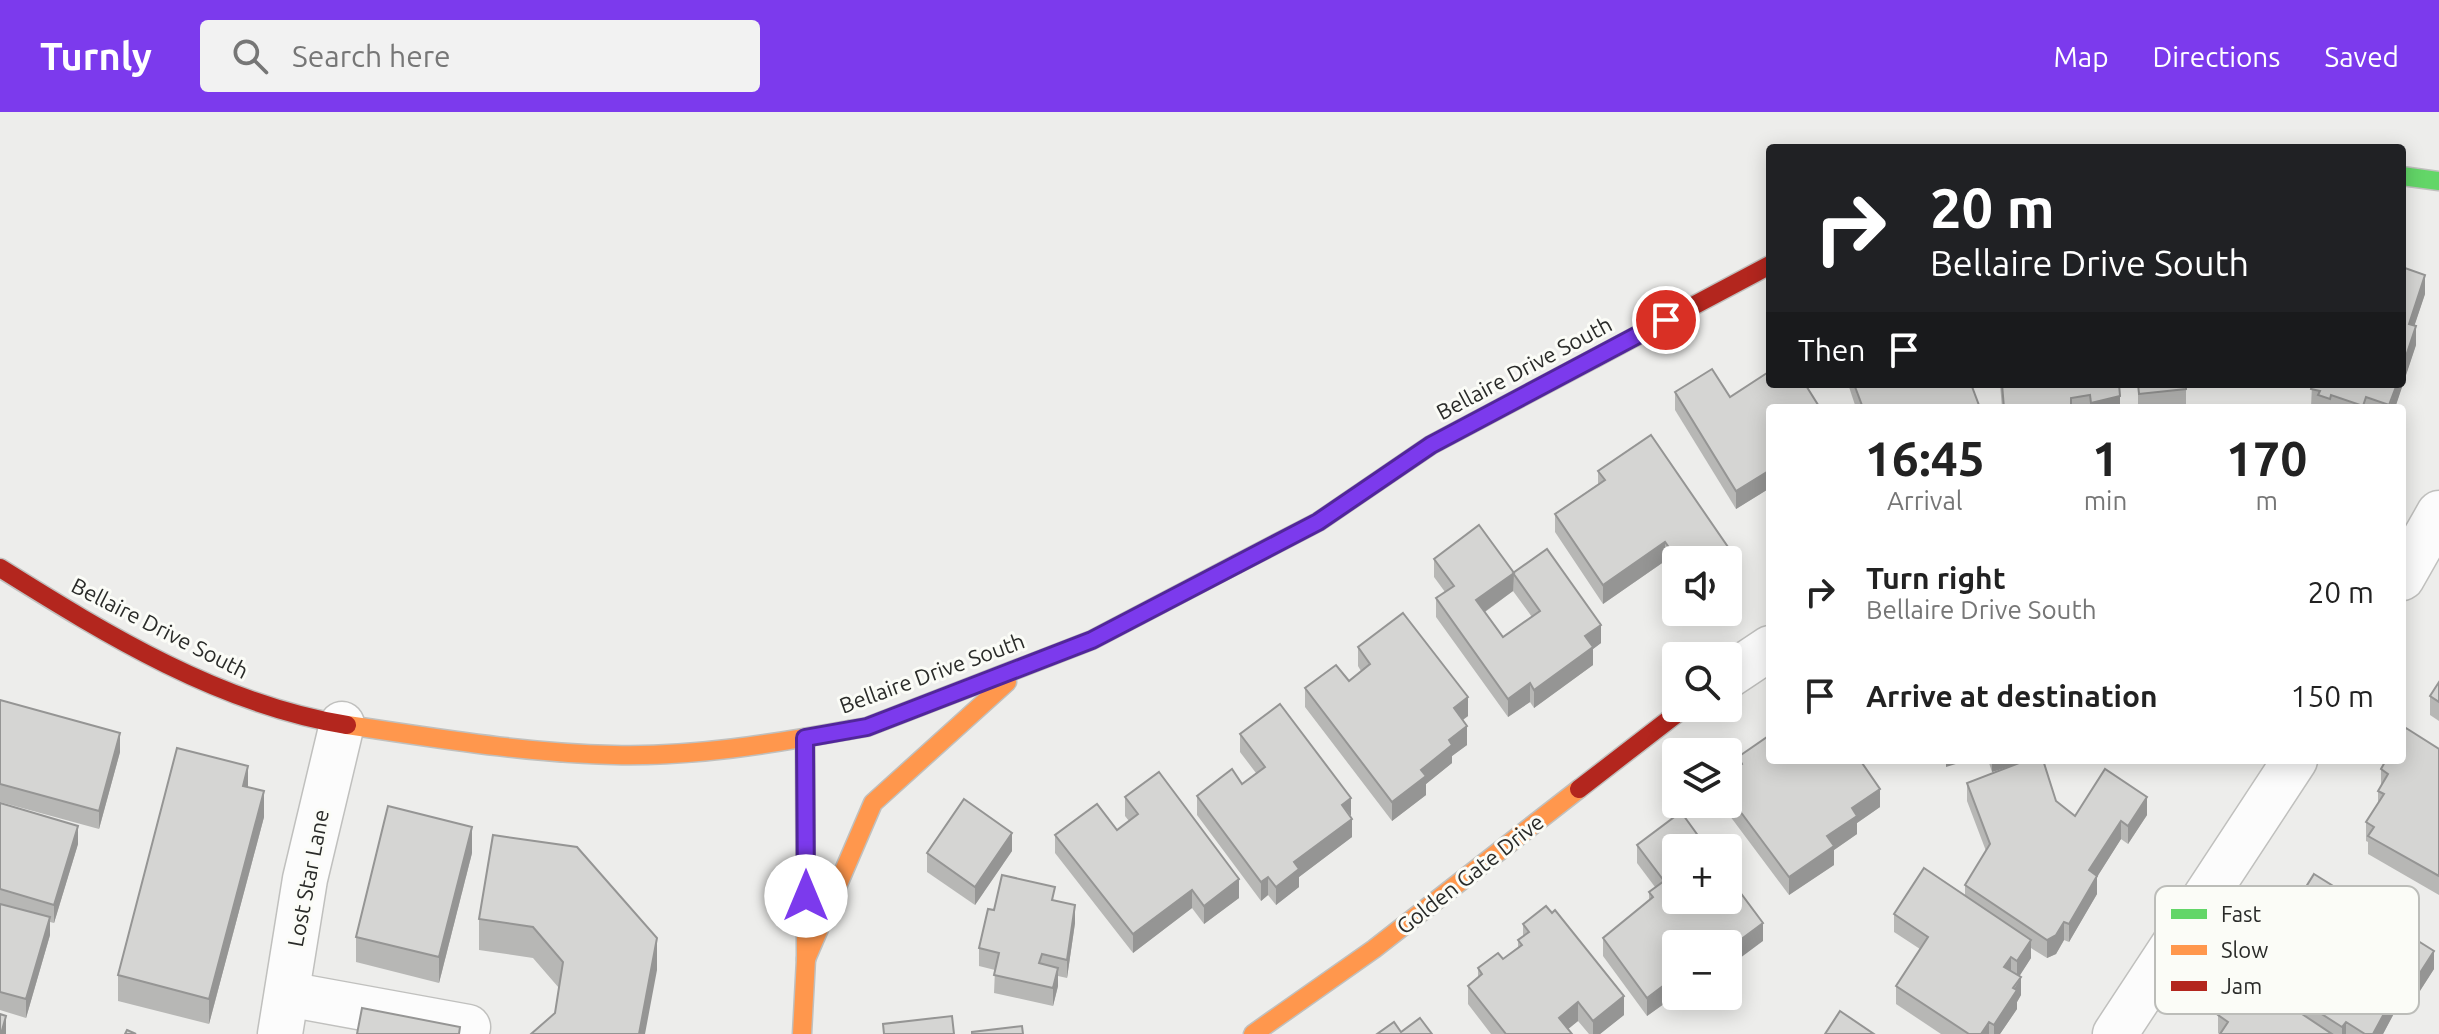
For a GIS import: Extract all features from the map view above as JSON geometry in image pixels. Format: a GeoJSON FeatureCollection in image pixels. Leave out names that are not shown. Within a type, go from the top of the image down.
{"type":"FeatureCollection","features":[{"type":"Feature","properties":{"kind":"street"},"geometry":{"type":"LineString","coordinates":[[2406,177],[2439,181]]}},
{"type":"Feature","properties":{"kind":"street","name":"Bellaire Drive South"},"geometry":{"type":"LineString","coordinates":[[0,568],[90,625],[211,685],[271,707],[342,724],[513,749],[615,755],[732,750],[805,738],[867,727],[1092,640],[1318,522],[1431,445],[1766,267]]}},
{"type":"Feature","properties":{"kind":"street"},"geometry":{"type":"LineString","coordinates":[[2406,507],[2439,513],[2406,571]]}},
{"type":"Feature","properties":{"kind":"street"},"geometry":{"type":"LineString","coordinates":[[1742,667],[1766,651]]}},
{"type":"Feature","properties":{"kind":"street"},"geometry":{"type":"LineString","coordinates":[[806,959],[873,803],[1026,665]]}},
{"type":"Feature","properties":{"kind":"street","name":"Golden Gate Drive"},"geometry":{"type":"LineString","coordinates":[[1253,1034],[1374,949],[1666,722]]}},
{"type":"Feature","properties":{"kind":"street","name":"Lost Star Lane"},"geometry":{"type":"LineString","coordinates":[[283,1014],[305,879],[342,724]]}},
{"type":"Feature","properties":{"kind":"street"},"geometry":{"type":"LineString","coordinates":[[802,1034],[806,959],[805,738]]}},
{"type":"Feature","properties":{"kind":"street"},"geometry":{"type":"LineString","coordinates":[[2212,886],[2292,764]]}},
{"type":"Feature","properties":{"kind":"street"},"geometry":{"type":"LineString","coordinates":[[2115,1034],[2155,973]]}},
{"type":"Feature","properties":{"kind":"street"},"geometry":{"type":"LineString","coordinates":[[283,1014],[468,1027]]}},
{"type":"Feature","properties":{"kind":"building"},"geometry":{"type":"Polygon","coordinates":[[[2406,268],[2425,275],[2409,324],[2416,326],[2406,356],[2406,268]]]}},
{"type":"Feature","properties":{"kind":"building"},"geometry":{"type":"Polygon","coordinates":[[[1712,369],[1730,397],[1766,374],[1766,388],[1808,388],[1818,404],[1766,404],[1766,472],[1736,491],[1675,392],[1712,369]]]}},
{"type":"Feature","properties":{"kind":"building"},"geometry":{"type":"Polygon","coordinates":[[[1856,388],[1972,388],[1978,404],[1862,404],[1856,388]]]}},
{"type":"Feature","properties":{"kind":"building"},"geometry":{"type":"Polygon","coordinates":[[[2002,388],[2119,388],[2120,396],[2091,403],[2090,395],[2071,398],[2071,404],[2004,404],[2002,388]]]}},
{"type":"Feature","properties":{"kind":"building"},"geometry":{"type":"Polygon","coordinates":[[[2138,388],[2186,388],[2186,389],[2139,394],[2138,388]]]}},
{"type":"Feature","properties":{"kind":"building"},"geometry":{"type":"Polygon","coordinates":[[[2395,388],[2389,404],[2366,397],[2364,404],[2331,395],[2330,399],[2318,395],[2320,391],[2311,389],[2395,388]]]}},
{"type":"Feature","properties":{"kind":"building"},"geometry":{"type":"Polygon","coordinates":[[[1651,435],[1727,546],[1668,546],[1665,542],[1603,585],[1555,514],[1605,480],[1598,471],[1651,435]]]}},
{"type":"Feature","properties":{"kind":"building"},"geometry":{"type":"Polygon","coordinates":[[[1479,525],[1514,573],[1547,549],[1601,625],[1585,636],[1593,647],[1534,690],[1530,683],[1508,699],[1436,598],[1454,586],[1434,559],[1479,525]],[[1513,573],[1476,600],[1503,637],[1540,611],[1513,573]]]}},
{"type":"Feature","properties":{"kind":"building"},"geometry":{"type":"Polygon","coordinates":[[[1403,613],[1468,697],[1454,708],[1467,726],[1449,740],[1452,745],[1421,770],[1426,776],[1392,802],[1305,688],[1336,665],[1349,681],[1370,664],[1358,647],[1403,613]]]}},
{"type":"Feature","properties":{"kind":"building"},"geometry":{"type":"Polygon","coordinates":[[[2439,682],[2439,702],[2430,696],[2439,682]]]}},
{"type":"Feature","properties":{"kind":"building"},"geometry":{"type":"Polygon","coordinates":[[[0,700],[120,733],[99,811],[0,784],[0,700]]]}},
{"type":"Feature","properties":{"kind":"building"},"geometry":{"type":"Polygon","coordinates":[[[1280,704],[1351,798],[1342,805],[1352,819],[1294,862],[1299,869],[1276,887],[1268,877],[1261,882],[1197,796],[1232,769],[1242,784],[1265,767],[1240,734],[1280,704]]]}},
{"type":"Feature","properties":{"kind":"building"},"geometry":{"type":"Polygon","coordinates":[[[2406,728],[2439,749],[2439,876],[2368,836],[2374,827],[2366,822],[2384,794],[2378,791],[2388,774],[2381,769],[2384,764],[2406,764],[2406,728]]]}},
{"type":"Feature","properties":{"kind":"building"},"geometry":{"type":"Polygon","coordinates":[[[1766,738],[1766,764],[1863,764],[1880,789],[1852,808],[1857,816],[1827,836],[1834,846],[1789,877],[1742,814],[1742,754],[1766,738]]]}},
{"type":"Feature","properties":{"kind":"building"},"geometry":{"type":"Polygon","coordinates":[[[177,748],[248,766],[243,786],[264,791],[209,999],[118,975],[177,748]]]}},
{"type":"Feature","properties":{"kind":"building"},"geometry":{"type":"Polygon","coordinates":[[[2017,764],[2044,764],[2056,801],[2075,816],[2105,769],[2147,797],[2128,826],[2121,821],[2089,870],[2097,876],[2069,924],[2064,922],[2056,935],[2047,940],[1965,885],[1990,844],[1967,783],[2017,764]]]}},
{"type":"Feature","properties":{"kind":"building"},"geometry":{"type":"Polygon","coordinates":[[[1159,772],[1239,879],[1204,906],[1192,890],[1133,934],[1055,835],[1097,804],[1117,830],[1138,814],[1125,797],[1159,772]]]}},
{"type":"Feature","properties":{"kind":"building"},"geometry":{"type":"Polygon","coordinates":[[[964,799],[1012,833],[975,887],[927,853],[964,799]]]}},
{"type":"Feature","properties":{"kind":"building"},"geometry":{"type":"Polygon","coordinates":[[[0,803],[78,826],[54,905],[0,889],[0,803]]]}},
{"type":"Feature","properties":{"kind":"building"},"geometry":{"type":"Polygon","coordinates":[[[388,806],[472,827],[439,957],[356,937],[388,806]]]}},
{"type":"Feature","properties":{"kind":"building"},"geometry":{"type":"Polygon","coordinates":[[[1673,818],[1685,818],[1697,834],[1662,834],[1662,878],[1637,845],[1673,818]]]}},
{"type":"Feature","properties":{"kind":"building"},"geometry":{"type":"Polygon","coordinates":[[[493,835],[577,847],[657,938],[639,1034],[531,1034],[555,1013],[563,962],[533,927],[479,919],[493,835]]]}},
{"type":"Feature","properties":{"kind":"building"},"geometry":{"type":"Polygon","coordinates":[[[1924,868],[2031,940],[2017,961],[2011,957],[2004,967],[2021,977],[2013,988],[2017,990],[1994,1025],[1989,1022],[1981,1034],[1969,1034],[1896,986],[1928,937],[1894,914],[1924,868]]]}},
{"type":"Feature","properties":{"kind":"building"},"geometry":{"type":"Polygon","coordinates":[[[2314,874],[2333,886],[2307,886],[2314,874]]]}},
{"type":"Feature","properties":{"kind":"building"},"geometry":{"type":"Polygon","coordinates":[[[1002,875],[1055,887],[1052,900],[1075,905],[1067,960],[1042,954],[1039,963],[1058,968],[1053,988],[994,975],[999,953],[979,948],[988,909],[994,910],[1002,875]]]}},
{"type":"Feature","properties":{"kind":"building"},"geometry":{"type":"Polygon","coordinates":[[[1662,882],[1662,914],[1742,914],[1742,895],[1763,923],[1742,939],[1742,930],[1662,930],[1662,987],[1647,998],[1603,938],[1653,897],[1649,892],[1662,882]]]}},
{"type":"Feature","properties":{"kind":"building"},"geometry":{"type":"Polygon","coordinates":[[[0,904],[50,917],[26,999],[0,992],[0,904]]]}},
{"type":"Feature","properties":{"kind":"building"},"geometry":{"type":"Polygon","coordinates":[[[1546,906],[1552,913],[1555,910],[1624,996],[1593,1021],[1578,1002],[1559,1018],[1572,1034],[1506,1034],[1468,986],[1482,974],[1478,968],[1498,953],[1503,959],[1522,945],[1518,940],[1529,932],[1523,924],[1546,906]]]}},
{"type":"Feature","properties":{"kind":"building"},"geometry":{"type":"Polygon","coordinates":[[[2419,942],[2434,951],[2419,974],[2419,942]]]}},
{"type":"Feature","properties":{"kind":"building"},"geometry":{"type":"Polygon","coordinates":[[[362,1008],[460,1027],[459,1034],[357,1034],[362,1008]]]}},
{"type":"Feature","properties":{"kind":"building"},"geometry":{"type":"Polygon","coordinates":[[[1840,1011],[1874,1034],[1825,1034],[1840,1011]]]}},
{"type":"Feature","properties":{"kind":"building"},"geometry":{"type":"Polygon","coordinates":[[[0,1014],[6,1016],[1,1034],[0,1034],[0,1014]]]}},
{"type":"Feature","properties":{"kind":"building"},"geometry":{"type":"Polygon","coordinates":[[[2302,1014],[2332,1034],[2220,1034],[2228,1022],[2218,1015],[2302,1014]]]}},
{"type":"Feature","properties":{"kind":"building"},"geometry":{"type":"Polygon","coordinates":[[[2322,1014],[2384,1014],[2373,1034],[2365,1034],[2346,1022],[2342,1027],[2322,1014]]]}},
{"type":"Feature","properties":{"kind":"building"},"geometry":{"type":"Polygon","coordinates":[[[952,1016],[954,1034],[884,1034],[883,1024],[952,1016]]]}},
{"type":"Feature","properties":{"kind":"building"},"geometry":{"type":"Polygon","coordinates":[[[1420,1018],[1432,1034],[1377,1034],[1394,1022],[1401,1032],[1420,1018]]]}},
{"type":"Feature","properties":{"kind":"building"},"geometry":{"type":"Polygon","coordinates":[[[1022,1026],[1023,1034],[972,1034],[972,1032],[1022,1026]]]}},
{"type":"Feature","properties":{"kind":"traffic: fast"},"geometry":{"type":"LineString","coordinates":[[2406,177],[2439,181]]}},
{"type":"Feature","properties":{"kind":"traffic: fast"},"geometry":{"type":"LineString","coordinates":[[849,730],[867,727],[1092,640],[1237,564]]}},
{"type":"Feature","properties":{"kind":"traffic: slow"},"geometry":{"type":"LineString","coordinates":[[1237,564],[1318,522],[1431,445],[1595,358]]}},
{"type":"Feature","properties":{"kind":"traffic: slow"},"geometry":{"type":"LineString","coordinates":[[806,959],[873,803],[1007,682]]}},
{"type":"Feature","properties":{"kind":"traffic: slow"},"geometry":{"type":"LineString","coordinates":[[347,725],[513,748],[614,755],[703,752],[849,730]]}},
{"type":"Feature","properties":{"kind":"traffic: slow"},"geometry":{"type":"LineString","coordinates":[[802,1034],[806,959],[805,738]]}},
{"type":"Feature","properties":{"kind":"traffic: slow"},"geometry":{"type":"LineString","coordinates":[[1253,1034],[1374,949],[1579,789]]}},
{"type":"Feature","properties":{"kind":"traffic: jam"},"geometry":{"type":"LineString","coordinates":[[1595,358],[1766,267]]}},
{"type":"Feature","properties":{"kind":"traffic: jam"},"geometry":{"type":"LineString","coordinates":[[0,568],[124,642],[210,684],[300,715],[347,725]]}},
{"type":"Feature","properties":{"kind":"traffic: jam"},"geometry":{"type":"LineString","coordinates":[[1579,789],[1666,722]]}},
{"type":"Feature","properties":{"kind":"route"},"geometry":{"type":"LineString","coordinates":[[806,896],[805,738],[867,727],[1092,640],[1318,522],[1431,445],[1666,320]]}}]}
